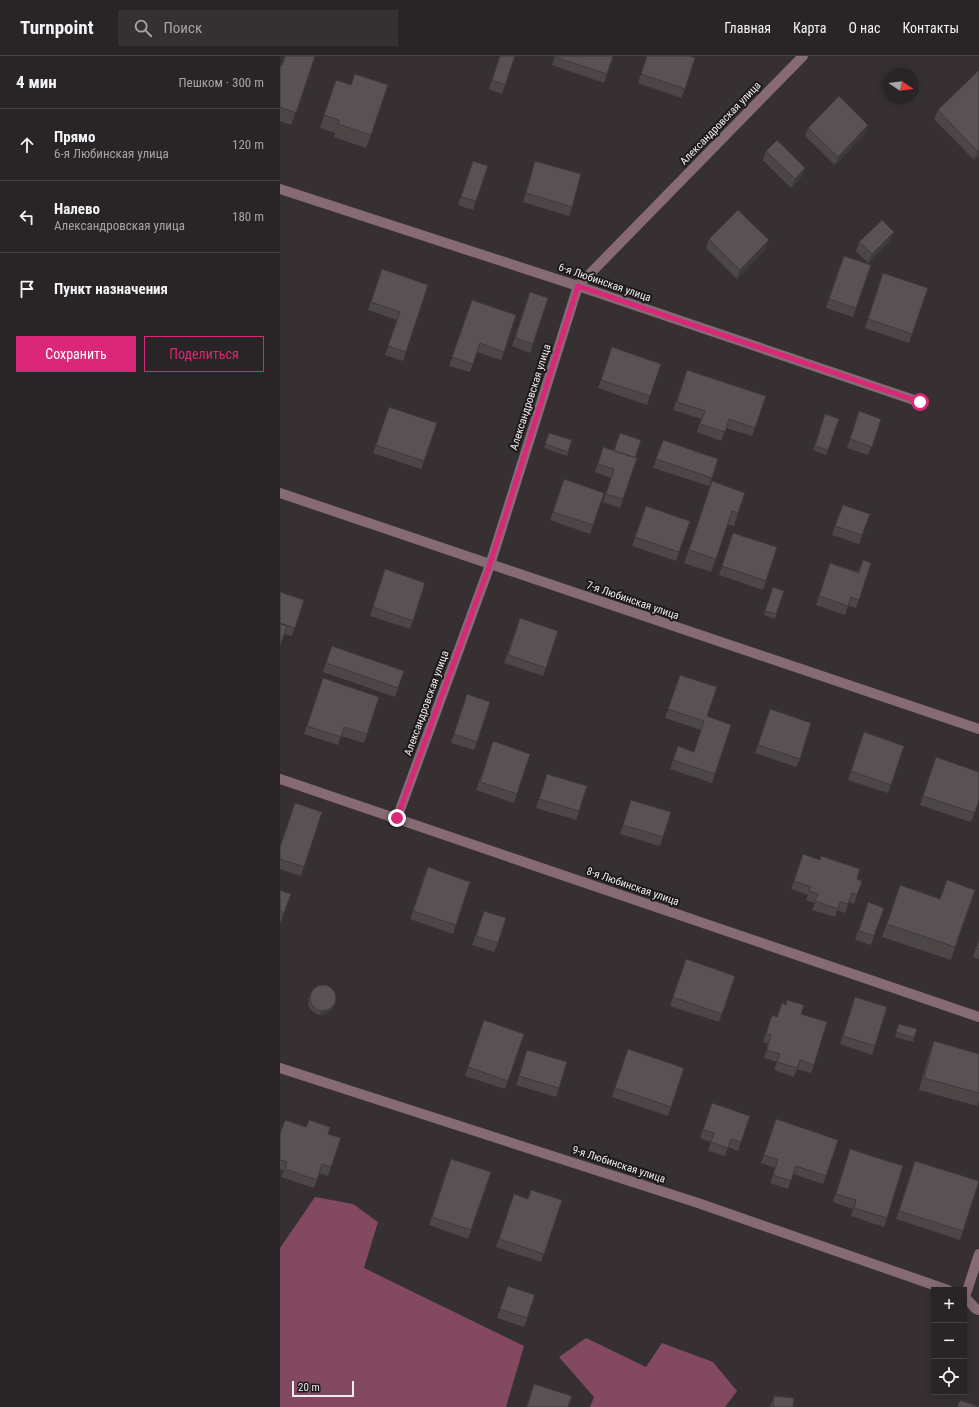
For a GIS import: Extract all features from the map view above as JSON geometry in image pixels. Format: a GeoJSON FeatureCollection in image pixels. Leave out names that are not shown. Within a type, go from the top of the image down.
{"type":"FeatureCollection","features":[{"type":"Feature","properties":{"kind":"street","name":"Александровская улица"},"geometry":{"type":"LineString","coordinates":[[397,818],[490,564],[578,286],[798,57]]}},
{"type":"Feature","properties":{"kind":"street","name":"6-я Любинская улица"},"geometry":{"type":"LineString","coordinates":[[280,189],[578,286],[920,402]]}},
{"type":"Feature","properties":{"kind":"street","name":"7-я Любинская улица"},"geometry":{"type":"LineString","coordinates":[[280,493],[979,729]]}},
{"type":"Feature","properties":{"kind":"street","name":"8-я Любинская улица"},"geometry":{"type":"LineString","coordinates":[[280,779],[979,1017]]}},
{"type":"Feature","properties":{"kind":"street","name":"9-я Любинская улица"},"geometry":{"type":"LineString","coordinates":[[280,1068],[698,1203],[939,1287]]}},
{"type":"Feature","properties":{"kind":"street"},"geometry":{"type":"LineString","coordinates":[[967,1288],[979,1254]]}},
{"type":"Feature","properties":{"kind":"street"},"geometry":{"type":"LineString","coordinates":[[967,1299],[976,1309],[979,1310]]}},
{"type":"Feature","properties":{"kind":"shaded area"},"geometry":{"type":"Polygon","coordinates":[[[315,1197],[353,1204],[378,1222],[364,1268],[524,1346],[506,1407],[280,1407],[280,1248],[315,1197]]]}},
{"type":"Feature","properties":{"kind":"shaded area"},"geometry":{"type":"Polygon","coordinates":[[[586,1338],[646,1367],[662,1343],[713,1362],[737,1391],[725,1407],[590,1407],[594,1397],[559,1357],[586,1338]]]}},
{"type":"Feature","properties":{"kind":"building"},"geometry":{"type":"Polygon","coordinates":[[[285,56],[315,56],[296,113],[280,107],[280,65],[282,66],[285,56]]]}},
{"type":"Feature","properties":{"kind":"building"},"geometry":{"type":"Polygon","coordinates":[[[500,56],[515,56],[505,85],[492,80],[500,56]]]}},
{"type":"Feature","properties":{"kind":"building"},"geometry":{"type":"Polygon","coordinates":[[[613,56],[607,74],[555,57],[613,56]]]}},
{"type":"Feature","properties":{"kind":"building"},"geometry":{"type":"Polygon","coordinates":[[[647,56],[690,56],[695,58],[685,89],[641,74],[647,56]]]}},
{"type":"Feature","properties":{"kind":"building"},"geometry":{"type":"Polygon","coordinates":[[[979,70],[979,150],[978,152],[938,110],[979,70]]]}},
{"type":"Feature","properties":{"kind":"building"},"geometry":{"type":"Polygon","coordinates":[[[355,74],[388,85],[371,135],[338,124],[339,120],[324,115],[336,80],[351,85],[355,74]]]}},
{"type":"Feature","properties":{"kind":"building"},"geometry":{"type":"Polygon","coordinates":[[[839,96],[868,125],[838,157],[808,128],[839,96]]]}},
{"type":"Feature","properties":{"kind":"building"},"geometry":{"type":"Polygon","coordinates":[[[777,140],[805,168],[795,179],[766,151],[777,140]]]}},
{"type":"Feature","properties":{"kind":"building"},"geometry":{"type":"Polygon","coordinates":[[[473,161],[488,166],[476,201],[461,197],[473,161]]]}},
{"type":"Feature","properties":{"kind":"building"},"geometry":{"type":"Polygon","coordinates":[[[535,161],[581,174],[572,207],[526,193],[535,161]]]}},
{"type":"Feature","properties":{"kind":"building"},"geometry":{"type":"Polygon","coordinates":[[[738,210],[769,240],[740,270],[709,239],[738,210]]]}},
{"type":"Feature","properties":{"kind":"building"},"geometry":{"type":"Polygon","coordinates":[[[882,220],[894,232],[872,254],[859,242],[882,220]]]}},
{"type":"Feature","properties":{"kind":"building"},"geometry":{"type":"Polygon","coordinates":[[[844,256],[871,265],[856,308],[829,299],[844,256]]]}},
{"type":"Feature","properties":{"kind":"building"},"geometry":{"type":"Polygon","coordinates":[[[382,269],[428,285],[406,352],[388,346],[400,312],[371,302],[382,269]]]}},
{"type":"Feature","properties":{"kind":"building"},"geometry":{"type":"Polygon","coordinates":[[[883,273],[928,288],[912,334],[868,319],[883,273]]]}},
{"type":"Feature","properties":{"kind":"building"},"geometry":{"type":"Polygon","coordinates":[[[530,292],[548,298],[533,344],[515,338],[530,292]]]}},
{"type":"Feature","properties":{"kind":"building"},"geometry":{"type":"Polygon","coordinates":[[[472,300],[516,315],[504,352],[480,343],[473,364],[452,357],[472,300]]]}},
{"type":"Feature","properties":{"kind":"building"},"geometry":{"type":"Polygon","coordinates":[[[612,347],[661,364],[650,396],[601,380],[612,347]]]}},
{"type":"Feature","properties":{"kind":"building"},"geometry":{"type":"Polygon","coordinates":[[[687,370],[766,396],[755,428],[729,419],[725,432],[700,424],[705,411],[677,402],[687,370]]]}},
{"type":"Feature","properties":{"kind":"building"},"geometry":{"type":"Polygon","coordinates":[[[389,407],[437,423],[424,461],[376,445],[389,407]]]}},
{"type":"Feature","properties":{"kind":"building"},"geometry":{"type":"Polygon","coordinates":[[[859,411],[881,419],[872,447],[850,439],[859,411]]]}},
{"type":"Feature","properties":{"kind":"building"},"geometry":{"type":"Polygon","coordinates":[[[825,414],[839,419],[828,450],[815,446],[825,414]]]}},
{"type":"Feature","properties":{"kind":"building"},"geometry":{"type":"Polygon","coordinates":[[[549,433],[572,440],[568,452],[545,444],[549,433]]]}},
{"type":"Feature","properties":{"kind":"building"},"geometry":{"type":"Polygon","coordinates":[[[620,433],[641,440],[635,458],[614,451],[620,433]]]}},
{"type":"Feature","properties":{"kind":"building"},"geometry":{"type":"Polygon","coordinates":[[[663,440],[718,459],[712,478],[656,459],[663,440]]]}},
{"type":"Feature","properties":{"kind":"building"},"geometry":{"type":"Polygon","coordinates":[[[603,447],[637,458],[623,499],[606,494],[614,469],[598,464],[603,447]]]}},
{"type":"Feature","properties":{"kind":"building"},"geometry":{"type":"Polygon","coordinates":[[[564,479],[604,493],[593,525],[553,512],[564,479]]]}},
{"type":"Feature","properties":{"kind":"building"},"geometry":{"type":"Polygon","coordinates":[[[712,481],[745,493],[738,513],[732,511],[716,559],[689,550],[712,481]]]}},
{"type":"Feature","properties":{"kind":"building"},"geometry":{"type":"Polygon","coordinates":[[[843,505],[870,514],[862,535],[835,526],[843,505]]]}},
{"type":"Feature","properties":{"kind":"building"},"geometry":{"type":"Polygon","coordinates":[[[646,506],[690,521],[679,552],[635,537],[646,506]]]}},
{"type":"Feature","properties":{"kind":"building"},"geometry":{"type":"Polygon","coordinates":[[[733,533],[777,547],[766,581],[722,566],[733,533]]]}},
{"type":"Feature","properties":{"kind":"building"},"geometry":{"type":"Polygon","coordinates":[[[863,560],[871,563],[859,600],[851,597],[848,606],[819,596],[830,563],[859,573],[863,560]]]}},
{"type":"Feature","properties":{"kind":"building"},"geometry":{"type":"Polygon","coordinates":[[[385,569],[425,583],[413,621],[373,607],[385,569]]]}},
{"type":"Feature","properties":{"kind":"building"},"geometry":{"type":"Polygon","coordinates":[[[773,587],[784,591],[776,614],[765,611],[773,587]]]}},
{"type":"Feature","properties":{"kind":"building"},"geometry":{"type":"Polygon","coordinates":[[[280,592],[304,600],[295,628],[280,623],[280,592]]]}},
{"type":"Feature","properties":{"kind":"building"},"geometry":{"type":"Polygon","coordinates":[[[520,618],[558,631],[546,668],[508,655],[520,618]]]}},
{"type":"Feature","properties":{"kind":"building"},"geometry":{"type":"Polygon","coordinates":[[[280,624],[287,626],[280,646],[280,624]]]}},
{"type":"Feature","properties":{"kind":"building"},"geometry":{"type":"Polygon","coordinates":[[[332,646],[404,671],[398,688],[326,663],[332,646]]]}},
{"type":"Feature","properties":{"kind":"building"},"geometry":{"type":"Polygon","coordinates":[[[680,675],[717,687],[707,716],[731,725],[715,774],[673,760],[678,746],[694,752],[704,721],[668,709],[680,675]]]}},
{"type":"Feature","properties":{"kind":"building"},"geometry":{"type":"Polygon","coordinates":[[[323,678],[379,697],[367,734],[344,727],[341,737],[307,726],[323,678]]]}},
{"type":"Feature","properties":{"kind":"building"},"geometry":{"type":"Polygon","coordinates":[[[467,694],[490,702],[477,742],[454,734],[467,694]]]}},
{"type":"Feature","properties":{"kind":"building"},"geometry":{"type":"Polygon","coordinates":[[[770,709],[811,723],[800,759],[758,745],[770,709]]]}},
{"type":"Feature","properties":{"kind":"building"},"geometry":{"type":"Polygon","coordinates":[[[864,732],[904,746],[891,785],[851,771],[864,732]]]}},
{"type":"Feature","properties":{"kind":"building"},"geometry":{"type":"Polygon","coordinates":[[[493,741],[530,754],[517,794],[480,782],[493,741]]]}},
{"type":"Feature","properties":{"kind":"building"},"geometry":{"type":"Polygon","coordinates":[[[936,757],[979,772],[979,800],[975,813],[923,796],[936,757]]]}},
{"type":"Feature","properties":{"kind":"building"},"geometry":{"type":"Polygon","coordinates":[[[547,774],[587,786],[579,811],[539,799],[547,774]]]}},
{"type":"Feature","properties":{"kind":"building"},"geometry":{"type":"Polygon","coordinates":[[[631,800],[671,812],[663,837],[623,825],[631,800]]]}},
{"type":"Feature","properties":{"kind":"building"},"geometry":{"type":"Polygon","coordinates":[[[295,803],[322,812],[304,867],[280,859],[280,847],[295,803]]]}},
{"type":"Feature","properties":{"kind":"building"},"geometry":{"type":"Polygon","coordinates":[[[803,854],[820,860],[821,856],[860,869],[857,879],[862,881],[857,895],[852,893],[848,904],[840,902],[838,909],[815,901],[818,894],[809,891],[811,887],[794,881],[803,854]]]}},
{"type":"Feature","properties":{"kind":"building"},"geometry":{"type":"Polygon","coordinates":[[[428,867],[470,882],[456,925],[413,911],[428,867]]]}},
{"type":"Feature","properties":{"kind":"building"},"geometry":{"type":"Polygon","coordinates":[[[947,880],[975,890],[955,947],[887,924],[900,885],[940,899],[947,880]]]}},
{"type":"Feature","properties":{"kind":"building"},"geometry":{"type":"Polygon","coordinates":[[[280,890],[291,894],[284,913],[280,911],[280,890]]]}},
{"type":"Feature","properties":{"kind":"building"},"geometry":{"type":"Polygon","coordinates":[[[868,902],[884,908],[874,936],[859,931],[868,902]]]}},
{"type":"Feature","properties":{"kind":"building"},"geometry":{"type":"Polygon","coordinates":[[[484,911],[506,918],[498,943],[476,936],[484,911]]]}},
{"type":"Feature","properties":{"kind":"building"},"geometry":{"type":"Polygon","coordinates":[[[979,940],[979,949],[976,948],[979,940]]]}},
{"type":"Feature","properties":{"kind":"building"},"geometry":{"type":"Polygon","coordinates":[[[686,959],[735,976],[722,1014],[673,997],[686,959]]]}},
{"type":"Feature","properties":{"kind":"building"},"geometry":{"type":"Polygon","coordinates":[[[323,985],[332,989],[336,998],[332,1007],[323,1011],[314,1007],[310,998],[314,989],[323,985]]]}},
{"type":"Feature","properties":{"kind":"building"},"geometry":{"type":"Polygon","coordinates":[[[855,997],[887,1007],[875,1046],[843,1036],[855,997]]]}},
{"type":"Feature","properties":{"kind":"building"},"geometry":{"type":"Polygon","coordinates":[[[787,1000],[804,1005],[801,1014],[827,1022],[814,1065],[800,1060],[797,1068],[777,1062],[780,1054],[767,1050],[771,1035],[766,1034],[772,1015],[777,1017],[782,1003],[786,1005],[787,1000]]]}},
{"type":"Feature","properties":{"kind":"building"},"geometry":{"type":"Polygon","coordinates":[[[484,1020],[524,1034],[508,1081],[468,1067],[484,1020]]]}},
{"type":"Feature","properties":{"kind":"building"},"geometry":{"type":"Polygon","coordinates":[[[899,1024],[917,1029],[914,1038],[896,1032],[899,1024]]]}},
{"type":"Feature","properties":{"kind":"building"},"geometry":{"type":"Polygon","coordinates":[[[934,1041],[979,1054],[979,1093],[924,1078],[934,1041]]]}},
{"type":"Feature","properties":{"kind":"building"},"geometry":{"type":"Polygon","coordinates":[[[628,1049],[684,1068],[671,1107],[615,1088],[628,1049]]]}},
{"type":"Feature","properties":{"kind":"building"},"geometry":{"type":"Polygon","coordinates":[[[527,1050],[567,1062],[559,1088],[519,1076],[527,1050]]]}},
{"type":"Feature","properties":{"kind":"building"},"geometry":{"type":"Polygon","coordinates":[[[712,1103],[750,1116],[741,1142],[731,1139],[728,1148],[711,1142],[714,1133],[703,1130],[712,1103]]]}},
{"type":"Feature","properties":{"kind":"building"},"geometry":{"type":"Polygon","coordinates":[[[776,1119],[838,1140],[826,1176],[796,1166],[791,1181],[773,1175],[778,1160],[764,1155],[776,1119]]]}},
{"type":"Feature","properties":{"kind":"building"},"geometry":{"type":"Polygon","coordinates":[[[285,1120],[306,1127],[309,1120],[330,1127],[328,1134],[341,1138],[331,1167],[322,1164],[317,1180],[285,1169],[287,1162],[280,1160],[280,1134],[285,1120]]]}},
{"type":"Feature","properties":{"kind":"building"},"geometry":{"type":"Polygon","coordinates":[[[850,1149],[903,1166],[887,1218],[854,1208],[856,1200],[836,1194],[850,1149]]]}},
{"type":"Feature","properties":{"kind":"building"},"geometry":{"type":"Polygon","coordinates":[[[451,1159],[491,1172],[471,1230],[432,1217],[451,1159]]]}},
{"type":"Feature","properties":{"kind":"building"},"geometry":{"type":"Polygon","coordinates":[[[915,1161],[979,1181],[963,1231],[899,1211],[915,1161]]]}},
{"type":"Feature","properties":{"kind":"building"},"geometry":{"type":"Polygon","coordinates":[[[531,1190],[562,1200],[544,1254],[499,1239],[514,1194],[528,1199],[531,1190]]]}},
{"type":"Feature","properties":{"kind":"building"},"geometry":{"type":"Polygon","coordinates":[[[508,1286],[535,1295],[527,1318],[500,1309],[508,1286]]]}},
{"type":"Feature","properties":{"kind":"building"},"geometry":{"type":"Polygon","coordinates":[[[534,1384],[572,1396],[568,1407],[527,1407],[534,1384]]]}},
{"type":"Feature","properties":{"kind":"building"},"geometry":{"type":"Polygon","coordinates":[[[774,1396],[794,1398],[793,1407],[773,1407],[774,1396]]]}},
{"type":"Feature","properties":{"kind":"building"},"geometry":{"type":"Polygon","coordinates":[[[960,1400],[979,1407],[957,1407],[960,1400]]]}},
{"type":"Feature","properties":{"kind":"route"},"geometry":{"type":"LineString","coordinates":[[397,818],[490,564],[578,286],[920,402]]}}]}
